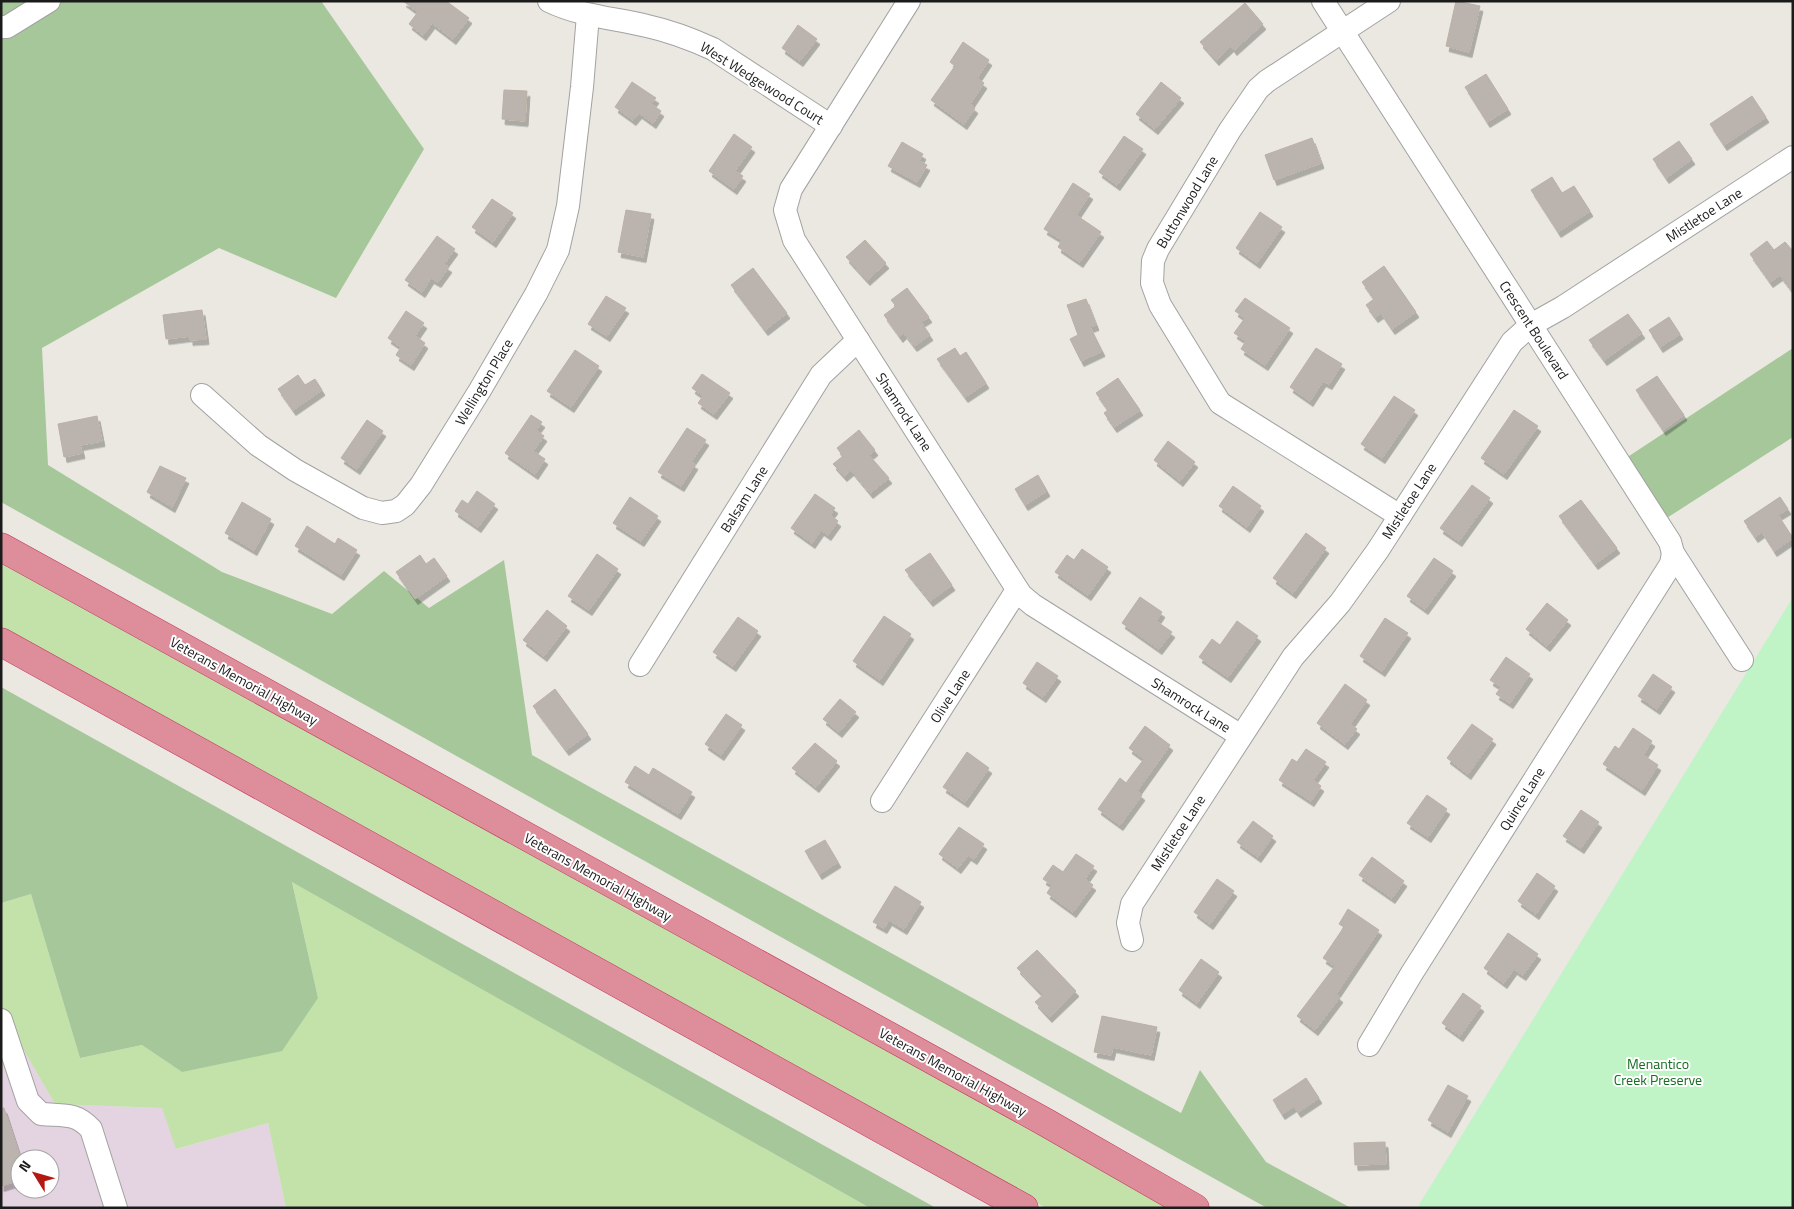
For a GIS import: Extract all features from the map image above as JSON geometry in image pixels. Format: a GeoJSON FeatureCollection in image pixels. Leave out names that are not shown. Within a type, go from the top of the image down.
{"type":"FeatureCollection","features":[{"type":"Feature","properties":{"kind":"highway"},"geometry":{"type":"LineString","coordinates":[[1,536],[134,621]]}},
{"type":"Feature","properties":{"kind":"highway","name":"Veterans Memorial Highway"},"geometry":{"type":"LineString","coordinates":[[1,547],[1036,1118],[1195,1208]]}},
{"type":"Feature","properties":{"kind":"highway"},"geometry":{"type":"LineString","coordinates":[[1,642],[1024,1208]]}},
{"type":"Feature","properties":{"kind":"highway"},"geometry":{"type":"LineString","coordinates":[[1,649],[84,688]]}},
{"type":"Feature","properties":{"kind":"street"},"geometry":{"type":"LineString","coordinates":[[1,27],[8,27],[49,1]]}},
{"type":"Feature","properties":{"kind":"street","name":"West Wedgewood Court"},"geometry":{"type":"LineString","coordinates":[[549,1],[588,14],[673,33],[713,49],[831,126]]}},
{"type":"Feature","properties":{"kind":"street","name":"Shamrock Lane"},"geometry":{"type":"LineString","coordinates":[[909,1],[791,189],[785,210],[794,240],[1017,590],[1033,605],[1241,736]]}},
{"type":"Feature","properties":{"kind":"street","name":"Crescent Boulevard"},"geometry":{"type":"LineString","coordinates":[[1323,1],[1670,542],[1674,553],[1742,660]]}},
{"type":"Feature","properties":{"kind":"street","name":"Buttonwood Lane"},"geometry":{"type":"LineString","coordinates":[[1389,1],[1267,81],[1258,89],[1230,130],[1158,249],[1154,261],[1152,283],[1160,305],[1220,403],[1400,516]]}},
{"type":"Feature","properties":{"kind":"street","name":"Wellington Place"},"geometry":{"type":"LineString","coordinates":[[202,395],[264,450],[295,470],[363,508],[382,513],[396,511],[405,505],[420,485],[480,390],[536,294],[558,250],[568,206],[582,87],[588,14]]}},
{"type":"Feature","properties":{"kind":"street","name":"Mistletoe Lane"},"geometry":{"type":"LineString","coordinates":[[1132,940],[1128,923],[1132,904],[1293,657],[1340,603],[1400,516],[1512,342],[1531,325],[1793,157]]}},
{"type":"Feature","properties":{"kind":"street","name":"Balsam Lane"},"geometry":{"type":"LineString","coordinates":[[640,665],[822,375],[858,340]]}},
{"type":"Feature","properties":{"kind":"street","name":"Quince Lane"},"geometry":{"type":"LineString","coordinates":[[1369,1045],[1423,956],[1671,564],[1674,553]]}},
{"type":"Feature","properties":{"kind":"street","name":"Olive Lane"},"geometry":{"type":"LineString","coordinates":[[882,801],[1017,590]]}},
{"type":"Feature","properties":{"kind":"street"},"geometry":{"type":"LineString","coordinates":[[1,1020],[28,1101],[41,1114],[69,1115],[82,1120],[91,1129],[100,1150],[116,1208]]}},
{"type":"Feature","properties":{"kind":"shaded area"},"geometry":{"type":"Polygon","coordinates":[[[1,1011],[55,1104],[162,1108],[177,1149],[268,1123],[286,1208],[1,1208],[1,1011]]]}},
{"type":"Feature","properties":{"kind":"green space"},"geometry":{"type":"Polygon","coordinates":[[[1,1],[321,1],[424,149],[336,298],[219,248],[42,348],[48,465],[222,572],[332,614],[384,571],[429,608],[504,560],[532,755],[1181,1113],[1200,1070],[1266,1162],[1351,1208],[1267,1208],[1,502],[1,1]]]}},
{"type":"Feature","properties":{"kind":"green space"},"geometry":{"type":"Polygon","coordinates":[[[1793,348],[1793,437],[1659,523],[1620,462],[1793,348]]]}},
{"type":"Feature","properties":{"kind":"green space"},"geometry":{"type":"Polygon","coordinates":[[[1,559],[1174,1208],[1046,1208],[1,629],[1,559]]]}},
{"type":"Feature","properties":{"kind":"green space","name":"Menantico Creek Preserve"},"geometry":{"type":"Polygon","coordinates":[[[1793,597],[1793,1208],[1417,1208],[1793,597]]]}},
{"type":"Feature","properties":{"kind":"green space"},"geometry":{"type":"Polygon","coordinates":[[[1,687],[936,1208],[870,1208],[292,882],[318,998],[282,1051],[182,1072],[142,1045],[80,1058],[31,894],[1,903],[1,687]]]}},
{"type":"Feature","properties":{"kind":"green space"},"geometry":{"type":"Polygon","coordinates":[[[292,881],[870,1208],[286,1208],[268,1123],[176,1149],[162,1108],[55,1104],[1,1011],[1,903],[31,894],[80,1058],[142,1045],[182,1072],[318,998],[292,881]]]}},
{"type":"Feature","properties":{"kind":"building"},"geometry":{"type":"Polygon","coordinates":[[[403,1],[446,1],[469,18],[453,39],[432,23],[423,35],[409,24],[418,12],[403,1]]]}},
{"type":"Feature","properties":{"kind":"building"},"geometry":{"type":"Polygon","coordinates":[[[1456,1],[1480,6],[1469,52],[1446,46],[1456,1]]]}},
{"type":"Feature","properties":{"kind":"building"},"geometry":{"type":"Polygon","coordinates":[[[1245,3],[1263,24],[1234,50],[1231,46],[1216,60],[1200,42],[1245,3]]]}},
{"type":"Feature","properties":{"kind":"building"},"geometry":{"type":"Polygon","coordinates":[[[798,25],[817,39],[800,61],[782,48],[798,25]]]}},
{"type":"Feature","properties":{"kind":"building"},"geometry":{"type":"Polygon","coordinates":[[[963,42],[989,60],[977,78],[984,83],[970,104],[975,108],[964,124],[931,100],[955,66],[950,62],[963,42]]]}},
{"type":"Feature","properties":{"kind":"building"},"geometry":{"type":"Polygon","coordinates":[[[1486,74],[1508,109],[1487,122],[1465,87],[1486,74]]]}},
{"type":"Feature","properties":{"kind":"building"},"geometry":{"type":"Polygon","coordinates":[[[632,82],[656,98],[651,104],[661,111],[653,123],[639,113],[633,120],[615,107],[632,82]]]}},
{"type":"Feature","properties":{"kind":"building"},"geometry":{"type":"Polygon","coordinates":[[[1161,82],[1181,98],[1155,129],[1136,114],[1161,82]]]}},
{"type":"Feature","properties":{"kind":"building"},"geometry":{"type":"Polygon","coordinates":[[[504,90],[527,91],[525,121],[502,119],[504,90]]]}},
{"type":"Feature","properties":{"kind":"building"},"geometry":{"type":"Polygon","coordinates":[[[1752,96],[1766,117],[1724,145],[1710,124],[1752,96]]]}},
{"type":"Feature","properties":{"kind":"building"},"geometry":{"type":"Polygon","coordinates":[[[734,134],[752,147],[735,171],[743,176],[734,189],[709,171],[734,134]]]}},
{"type":"Feature","properties":{"kind":"building"},"geometry":{"type":"Polygon","coordinates":[[[1124,136],[1143,149],[1117,185],[1099,172],[1124,136]]]}},
{"type":"Feature","properties":{"kind":"building"},"geometry":{"type":"Polygon","coordinates":[[[1312,138],[1321,163],[1274,180],[1265,155],[1312,138]]]}},
{"type":"Feature","properties":{"kind":"building"},"geometry":{"type":"Polygon","coordinates":[[[1679,141],[1692,159],[1666,178],[1653,159],[1679,141]]]}},
{"type":"Feature","properties":{"kind":"building"},"geometry":{"type":"Polygon","coordinates":[[[902,142],[923,154],[919,161],[927,165],[917,182],[888,166],[902,142]]]}},
{"type":"Feature","properties":{"kind":"building"},"geometry":{"type":"Polygon","coordinates":[[[1552,177],[1562,193],[1574,186],[1590,211],[1558,232],[1531,190],[1552,177]]]}},
{"type":"Feature","properties":{"kind":"building"},"geometry":{"type":"Polygon","coordinates":[[[1073,183],[1090,194],[1076,215],[1101,232],[1080,262],[1058,247],[1062,240],[1044,229],[1073,183]]]}},
{"type":"Feature","properties":{"kind":"building"},"geometry":{"type":"Polygon","coordinates":[[[492,199],[513,213],[493,242],[472,227],[492,199]]]}},
{"type":"Feature","properties":{"kind":"building"},"geometry":{"type":"Polygon","coordinates":[[[626,210],[651,214],[643,257],[618,252],[626,210]]]}},
{"type":"Feature","properties":{"kind":"building"},"geometry":{"type":"Polygon","coordinates":[[[1260,212],[1282,227],[1257,263],[1236,248],[1260,212]]]}},
{"type":"Feature","properties":{"kind":"building"},"geometry":{"type":"Polygon","coordinates":[[[437,236],[455,249],[444,264],[449,267],[438,282],[431,278],[422,292],[405,280],[437,236]]]}},
{"type":"Feature","properties":{"kind":"building"},"geometry":{"type":"Polygon","coordinates":[[[865,240],[886,263],[867,280],[846,257],[865,240]]]}},
{"type":"Feature","properties":{"kind":"building"},"geometry":{"type":"Polygon","coordinates":[[[1767,241],[1774,250],[1785,242],[1793,251],[1793,292],[1780,275],[1770,282],[1750,254],[1767,241]]]}},
{"type":"Feature","properties":{"kind":"building"},"geometry":{"type":"Polygon","coordinates":[[[1384,266],[1416,312],[1392,329],[1381,313],[1375,317],[1366,305],[1374,299],[1362,282],[1384,266]]]}},
{"type":"Feature","properties":{"kind":"building"},"geometry":{"type":"Polygon","coordinates":[[[753,268],[787,313],[765,330],[731,285],[753,268]]]}},
{"type":"Feature","properties":{"kind":"building"},"geometry":{"type":"Polygon","coordinates":[[[907,288],[929,317],[921,322],[930,335],[914,346],[904,333],[900,337],[884,315],[896,306],[891,300],[907,288]]]}},
{"type":"Feature","properties":{"kind":"building"},"geometry":{"type":"Polygon","coordinates":[[[606,296],[626,308],[607,336],[588,324],[606,296]]]}},
{"type":"Feature","properties":{"kind":"building"},"geometry":{"type":"Polygon","coordinates":[[[1245,298],[1290,328],[1265,365],[1241,349],[1246,341],[1234,333],[1245,318],[1235,311],[1245,298]]]}},
{"type":"Feature","properties":{"kind":"building"},"geometry":{"type":"Polygon","coordinates":[[[1086,299],[1096,325],[1090,327],[1102,351],[1081,361],[1070,339],[1078,335],[1067,305],[1086,299]]]}},
{"type":"Feature","properties":{"kind":"building"},"geometry":{"type":"Polygon","coordinates":[[[202,310],[206,339],[190,340],[190,336],[166,339],[163,315],[202,310]]]}},
{"type":"Feature","properties":{"kind":"building"},"geometry":{"type":"Polygon","coordinates":[[[406,311],[424,323],[415,336],[425,343],[411,365],[396,355],[401,347],[388,338],[406,311]]]}},
{"type":"Feature","properties":{"kind":"building"},"geometry":{"type":"Polygon","coordinates":[[[1628,314],[1642,333],[1604,360],[1589,340],[1628,314]]]}},
{"type":"Feature","properties":{"kind":"building"},"geometry":{"type":"Polygon","coordinates":[[[1669,317],[1680,334],[1660,347],[1649,330],[1669,317]]]}},
{"type":"Feature","properties":{"kind":"building"},"geometry":{"type":"Polygon","coordinates":[[[955,348],[960,356],[966,352],[986,383],[965,397],[937,359],[955,348]]]}},
{"type":"Feature","properties":{"kind":"building"},"geometry":{"type":"Polygon","coordinates":[[[1316,348],[1342,364],[1329,384],[1323,381],[1310,401],[1290,387],[1316,348]]]}},
{"type":"Feature","properties":{"kind":"building"},"geometry":{"type":"Polygon","coordinates":[[[575,350],[599,366],[571,407],[547,391],[575,350]]]}},
{"type":"Feature","properties":{"kind":"building"},"geometry":{"type":"Polygon","coordinates":[[[702,374],[730,393],[714,414],[698,403],[703,396],[692,388],[702,374]]]}},
{"type":"Feature","properties":{"kind":"building"},"geometry":{"type":"Polygon","coordinates":[[[298,375],[305,385],[315,379],[322,390],[293,410],[278,389],[298,375]]]}},
{"type":"Feature","properties":{"kind":"building"},"geometry":{"type":"Polygon","coordinates":[[[1657,376],[1684,415],[1663,430],[1636,390],[1657,376]]]}},
{"type":"Feature","properties":{"kind":"building"},"geometry":{"type":"Polygon","coordinates":[[[1118,378],[1140,410],[1114,427],[1104,413],[1108,410],[1096,393],[1118,378]]]}},
{"type":"Feature","properties":{"kind":"building"},"geometry":{"type":"Polygon","coordinates":[[[1394,396],[1415,410],[1382,458],[1361,444],[1394,396]]]}},
{"type":"Feature","properties":{"kind":"building"},"geometry":{"type":"Polygon","coordinates":[[[1514,410],[1538,426],[1504,474],[1481,458],[1514,410]]]}},
{"type":"Feature","properties":{"kind":"building"},"geometry":{"type":"Polygon","coordinates":[[[531,415],[542,422],[536,430],[544,436],[533,451],[545,459],[535,474],[505,453],[531,415]]]}},
{"type":"Feature","properties":{"kind":"building"},"geometry":{"type":"Polygon","coordinates":[[[97,416],[102,441],[80,445],[82,453],[64,457],[58,424],[97,416]]]}},
{"type":"Feature","properties":{"kind":"building"},"geometry":{"type":"Polygon","coordinates":[[[367,420],[383,431],[357,469],[341,458],[367,420]]]}},
{"type":"Feature","properties":{"kind":"building"},"geometry":{"type":"Polygon","coordinates":[[[687,428],[706,440],[691,462],[695,464],[681,486],[658,472],[687,428]]]}},
{"type":"Feature","properties":{"kind":"building"},"geometry":{"type":"Polygon","coordinates":[[[859,430],[875,450],[869,455],[889,478],[870,493],[851,470],[844,476],[833,464],[843,456],[837,448],[859,430]]]}},
{"type":"Feature","properties":{"kind":"building"},"geometry":{"type":"Polygon","coordinates":[[[1168,441],[1195,462],[1180,481],[1154,460],[1168,441]]]}},
{"type":"Feature","properties":{"kind":"building"},"geometry":{"type":"Polygon","coordinates":[[[160,466],[186,478],[172,507],[147,492],[160,466]]]}},
{"type":"Feature","properties":{"kind":"building"},"geometry":{"type":"Polygon","coordinates":[[[1038,475],[1047,491],[1025,505],[1015,489],[1038,475]]]}},
{"type":"Feature","properties":{"kind":"building"},"geometry":{"type":"Polygon","coordinates":[[[1472,485],[1490,498],[1459,541],[1440,528],[1472,485]]]}},
{"type":"Feature","properties":{"kind":"building"},"geometry":{"type":"Polygon","coordinates":[[[1233,486],[1261,506],[1247,527],[1219,506],[1233,486]]]}},
{"type":"Feature","properties":{"kind":"building"},"geometry":{"type":"Polygon","coordinates":[[[477,491],[495,504],[478,527],[455,511],[462,500],[468,504],[477,491]]]}},
{"type":"Feature","properties":{"kind":"building"},"geometry":{"type":"Polygon","coordinates":[[[815,494],[835,508],[830,515],[838,521],[828,535],[821,530],[812,543],[791,528],[815,494]]]}},
{"type":"Feature","properties":{"kind":"building"},"geometry":{"type":"Polygon","coordinates":[[[630,497],[658,516],[641,541],[613,523],[630,497]]]}},
{"type":"Feature","properties":{"kind":"building"},"geometry":{"type":"Polygon","coordinates":[[[1780,497],[1788,509],[1778,515],[1793,538],[1774,551],[1762,532],[1755,537],[1744,521],[1780,497]]]}},
{"type":"Feature","properties":{"kind":"building"},"geometry":{"type":"Polygon","coordinates":[[[1581,500],[1617,548],[1595,564],[1559,516],[1581,500]]]}},
{"type":"Feature","properties":{"kind":"building"},"geometry":{"type":"Polygon","coordinates":[[[242,502],[271,519],[254,550],[225,533],[242,502]]]}},
{"type":"Feature","properties":{"kind":"building"},"geometry":{"type":"Polygon","coordinates":[[[307,526],[335,544],[338,538],[357,550],[341,575],[295,546],[307,526]]]}},
{"type":"Feature","properties":{"kind":"building"},"geometry":{"type":"Polygon","coordinates":[[[1306,533],[1326,548],[1293,593],[1273,578],[1306,533]]]}},
{"type":"Feature","properties":{"kind":"building"},"geometry":{"type":"Polygon","coordinates":[[[1082,549],[1108,567],[1088,595],[1055,572],[1067,555],[1074,560],[1082,549]]]}},
{"type":"Feature","properties":{"kind":"building"},"geometry":{"type":"Polygon","coordinates":[[[930,553],[952,585],[930,601],[905,570],[930,553]]]}},
{"type":"Feature","properties":{"kind":"building"},"geometry":{"type":"Polygon","coordinates":[[[597,554],[618,569],[589,610],[568,596],[597,554]]]}},
{"type":"Feature","properties":{"kind":"building"},"geometry":{"type":"Polygon","coordinates":[[[420,555],[426,564],[434,558],[447,576],[415,599],[396,572],[420,555]]]}},
{"type":"Feature","properties":{"kind":"building"},"geometry":{"type":"Polygon","coordinates":[[[1434,558],[1453,571],[1425,609],[1407,596],[1434,558]]]}},
{"type":"Feature","properties":{"kind":"building"},"geometry":{"type":"Polygon","coordinates":[[[1140,597],[1162,612],[1156,621],[1172,632],[1159,649],[1122,623],[1140,597]]]}},
{"type":"Feature","properties":{"kind":"building"},"geometry":{"type":"Polygon","coordinates":[[[1547,603],[1568,620],[1547,646],[1526,629],[1547,603]]]}},
{"type":"Feature","properties":{"kind":"building"},"geometry":{"type":"Polygon","coordinates":[[[547,610],[567,626],[544,656],[523,640],[547,610]]]}},
{"type":"Feature","properties":{"kind":"building"},"geometry":{"type":"Polygon","coordinates":[[[884,616],[911,634],[880,680],[853,661],[884,616]]]}},
{"type":"Feature","properties":{"kind":"building"},"geometry":{"type":"Polygon","coordinates":[[[738,617],[758,631],[733,666],[713,652],[738,617]]]}},
{"type":"Feature","properties":{"kind":"building"},"geometry":{"type":"Polygon","coordinates":[[[1385,618],[1408,633],[1382,671],[1360,656],[1385,618]]]}},
{"type":"Feature","properties":{"kind":"building"},"geometry":{"type":"Polygon","coordinates":[[[1237,621],[1258,636],[1228,677],[1199,657],[1212,639],[1220,645],[1237,621]]]}},
{"type":"Feature","properties":{"kind":"building"},"geometry":{"type":"Polygon","coordinates":[[[1506,657],[1530,674],[1510,703],[1496,694],[1501,687],[1490,680],[1506,657]]]}},
{"type":"Feature","properties":{"kind":"building"},"geometry":{"type":"Polygon","coordinates":[[[1037,662],[1058,676],[1043,697],[1023,683],[1037,662]]]}},
{"type":"Feature","properties":{"kind":"building"},"geometry":{"type":"Polygon","coordinates":[[[1653,674],[1672,687],[1657,709],[1638,696],[1653,674]]]}},
{"type":"Feature","properties":{"kind":"building"},"geometry":{"type":"Polygon","coordinates":[[[1345,684],[1367,700],[1350,724],[1357,729],[1345,744],[1317,723],[1345,684]]]}},
{"type":"Feature","properties":{"kind":"building"},"geometry":{"type":"Polygon","coordinates":[[[555,689],[588,734],[566,750],[533,706],[555,689]]]}},
{"type":"Feature","properties":{"kind":"building"},"geometry":{"type":"Polygon","coordinates":[[[840,699],[856,712],[839,732],[823,719],[840,699]]]}},
{"type":"Feature","properties":{"kind":"building"},"geometry":{"type":"Polygon","coordinates":[[[726,714],[742,725],[721,755],[705,744],[726,714]]]}},
{"type":"Feature","properties":{"kind":"building"},"geometry":{"type":"Polygon","coordinates":[[[1472,724],[1493,739],[1468,774],[1447,758],[1472,724]]]}},
{"type":"Feature","properties":{"kind":"building"},"geometry":{"type":"Polygon","coordinates":[[[1145,726],[1170,745],[1137,791],[1142,795],[1120,825],[1098,809],[1120,778],[1126,783],[1144,759],[1129,748],[1145,726]]]}},
{"type":"Feature","properties":{"kind":"building"},"geometry":{"type":"Polygon","coordinates":[[[1633,728],[1652,741],[1643,755],[1658,765],[1642,790],[1603,764],[1615,746],[1619,749],[1633,728]]]}},
{"type":"Feature","properties":{"kind":"building"},"geometry":{"type":"Polygon","coordinates":[[[815,743],[837,761],[816,787],[792,768],[815,743]]]}},
{"type":"Feature","properties":{"kind":"building"},"geometry":{"type":"Polygon","coordinates":[[[1306,749],[1326,762],[1313,780],[1321,786],[1311,801],[1279,780],[1292,759],[1297,762],[1306,749]]]}},
{"type":"Feature","properties":{"kind":"building"},"geometry":{"type":"Polygon","coordinates":[[[967,752],[989,768],[965,802],[943,787],[967,752]]]}},
{"type":"Feature","properties":{"kind":"building"},"geometry":{"type":"Polygon","coordinates":[[[635,766],[649,775],[653,768],[692,792],[678,814],[625,782],[635,766]]]}},
{"type":"Feature","properties":{"kind":"building"},"geometry":{"type":"Polygon","coordinates":[[[1427,795],[1447,809],[1428,837],[1407,823],[1427,795]]]}},
{"type":"Feature","properties":{"kind":"building"},"geometry":{"type":"Polygon","coordinates":[[[1581,810],[1599,822],[1581,848],[1563,836],[1581,810]]]}},
{"type":"Feature","properties":{"kind":"building"},"geometry":{"type":"Polygon","coordinates":[[[1253,821],[1273,836],[1258,857],[1237,842],[1253,821]]]}},
{"type":"Feature","properties":{"kind":"building"},"geometry":{"type":"Polygon","coordinates":[[[959,827],[984,844],[974,859],[968,855],[958,868],[939,854],[959,827]]]}},
{"type":"Feature","properties":{"kind":"building"},"geometry":{"type":"Polygon","coordinates":[[[825,840],[838,862],[819,874],[805,851],[825,840]]]}},
{"type":"Feature","properties":{"kind":"building"},"geometry":{"type":"Polygon","coordinates":[[[1076,854],[1094,866],[1085,879],[1093,885],[1073,912],[1047,893],[1052,885],[1043,879],[1053,865],[1063,872],[1076,854]]]}},
{"type":"Feature","properties":{"kind":"building"},"geometry":{"type":"Polygon","coordinates":[[[1372,857],[1404,881],[1392,898],[1359,875],[1372,857]]]}},
{"type":"Feature","properties":{"kind":"building"},"geometry":{"type":"Polygon","coordinates":[[[1537,873],[1555,886],[1536,914],[1518,901],[1537,873]]]}},
{"type":"Feature","properties":{"kind":"building"},"geometry":{"type":"Polygon","coordinates":[[[1217,879],[1234,891],[1210,924],[1194,912],[1217,879]]]}},
{"type":"Feature","properties":{"kind":"building"},"geometry":{"type":"Polygon","coordinates":[[[895,886],[921,902],[904,929],[889,920],[884,928],[873,922],[895,886]]]}},
{"type":"Feature","properties":{"kind":"building"},"geometry":{"type":"Polygon","coordinates":[[[1348,909],[1379,930],[1336,994],[1340,997],[1315,1030],[1297,1016],[1335,966],[1323,958],[1344,927],[1339,924],[1348,909]]]}},
{"type":"Feature","properties":{"kind":"building"},"geometry":{"type":"Polygon","coordinates":[[[1508,933],[1538,954],[1523,975],[1514,969],[1504,983],[1484,968],[1508,933]]]}},
{"type":"Feature","properties":{"kind":"building"},"geometry":{"type":"Polygon","coordinates":[[[1037,950],[1076,991],[1049,1017],[1035,1002],[1043,995],[1017,968],[1037,950]]]}},
{"type":"Feature","properties":{"kind":"building"},"geometry":{"type":"Polygon","coordinates":[[[1201,959],[1219,972],[1197,1003],[1179,990],[1201,959]]]}},
{"type":"Feature","properties":{"kind":"building"},"geometry":{"type":"Polygon","coordinates":[[[1463,993],[1481,1006],[1460,1036],[1442,1023],[1463,993]]]}},
{"type":"Feature","properties":{"kind":"building"},"geometry":{"type":"Polygon","coordinates":[[[1102,1016],[1157,1027],[1151,1055],[1113,1047],[1111,1055],[1094,1052],[1102,1016]]]}},
{"type":"Feature","properties":{"kind":"building"},"geometry":{"type":"Polygon","coordinates":[[[1306,1078],[1319,1098],[1298,1112],[1294,1106],[1282,1114],[1273,1100],[1306,1078]]]}},
{"type":"Feature","properties":{"kind":"building"},"geometry":{"type":"Polygon","coordinates":[[[1448,1085],[1468,1096],[1448,1132],[1428,1120],[1448,1085]]]}},
{"type":"Feature","properties":{"kind":"building"},"geometry":{"type":"Polygon","coordinates":[[[1,1108],[4,1108],[17,1149],[10,1149],[10,1183],[1,1186],[1,1108]]]}},
{"type":"Feature","properties":{"kind":"building"},"geometry":{"type":"Polygon","coordinates":[[[1385,1142],[1386,1164],[1355,1165],[1354,1143],[1385,1142]]]}}]}
